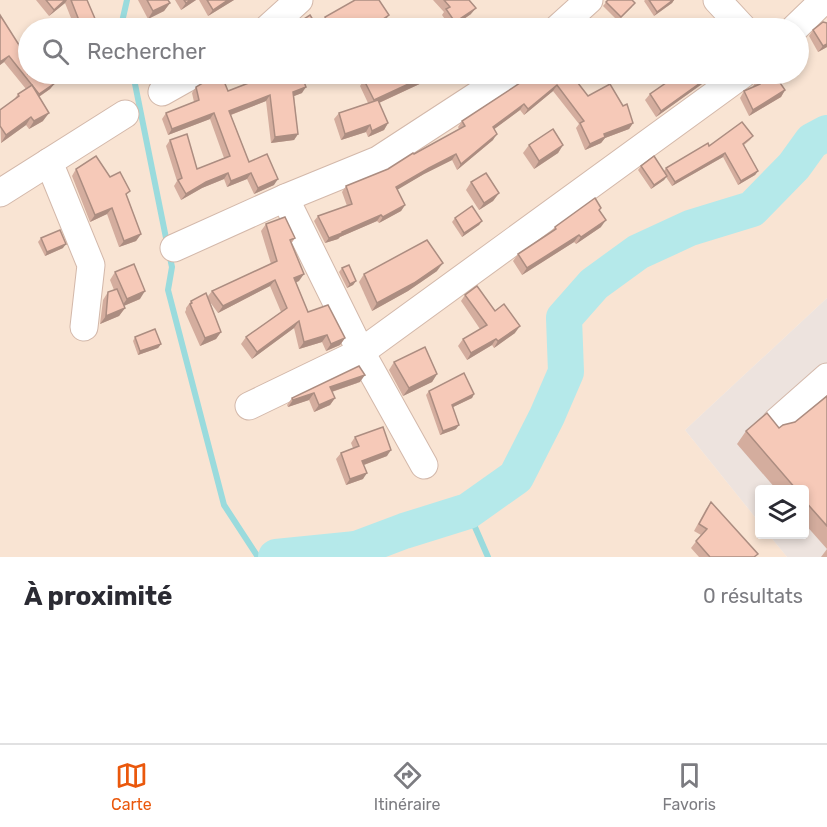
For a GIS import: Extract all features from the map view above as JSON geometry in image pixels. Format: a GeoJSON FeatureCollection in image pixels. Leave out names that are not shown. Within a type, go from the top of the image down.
{"type":"FeatureCollection","features":[{"type":"Feature","properties":{"kind":"street"},"geometry":{"type":"LineString","coordinates":[[279,18],[299,0]]}},
{"type":"Feature","properties":{"kind":"street"},"geometry":{"type":"LineString","coordinates":[[569,18],[589,0]]}},
{"type":"Feature","properties":{"kind":"street"},"geometry":{"type":"LineString","coordinates":[[717,0],[734,18]]}},
{"type":"Feature","properties":{"kind":"street"},"geometry":{"type":"LineString","coordinates":[[805,18],[824,0]]}},
{"type":"Feature","properties":{"kind":"street"},"geometry":{"type":"LineString","coordinates":[[162,92],[176,84]]}},
{"type":"Feature","properties":{"kind":"street"},"geometry":{"type":"LineString","coordinates":[[174,248],[285,198],[378,160],[495,84]]}},
{"type":"Feature","properties":{"kind":"street"},"geometry":{"type":"LineString","coordinates":[[249,406],[361,352],[729,84]]}},
{"type":"Feature","properties":{"kind":"street"},"geometry":{"type":"LineString","coordinates":[[0,193],[125,114]]}},
{"type":"Feature","properties":{"kind":"street"},"geometry":{"type":"LineString","coordinates":[[49,162],[91,265],[84,327]]}},
{"type":"Feature","properties":{"kind":"street"},"geometry":{"type":"LineString","coordinates":[[285,198],[361,352],[424,465]]}},
{"type":"Feature","properties":{"kind":"street"},"geometry":{"type":"LineString","coordinates":[[776,422],[827,377]]}},
{"type":"Feature","properties":{"kind":"shaded area"},"geometry":{"type":"Polygon","coordinates":[[[0,0],[827,0],[827,298],[685,430],[755,517],[755,539],[772,539],[787,557],[0,557],[0,0]]]}},
{"type":"Feature","properties":{"kind":"shaded area"},"geometry":{"type":"Polygon","coordinates":[[[827,298],[827,557],[787,557],[772,539],[809,539],[809,485],[755,485],[755,517],[685,430],[827,298]]]}},
{"type":"Feature","properties":{"kind":"building"},"geometry":{"type":"Polygon","coordinates":[[[46,0],[65,0],[54,10],[46,0]]]}},
{"type":"Feature","properties":{"kind":"building"},"geometry":{"type":"Polygon","coordinates":[[[71,0],[87,0],[95,18],[78,18],[71,0]]]}},
{"type":"Feature","properties":{"kind":"building"},"geometry":{"type":"Polygon","coordinates":[[[147,0],[168,0],[170,3],[153,11],[147,0]]]}},
{"type":"Feature","properties":{"kind":"building"},"geometry":{"type":"Polygon","coordinates":[[[207,0],[228,0],[213,10],[207,0]]]}},
{"type":"Feature","properties":{"kind":"building"},"geometry":{"type":"Polygon","coordinates":[[[355,0],[379,0],[389,15],[384,18],[325,17],[355,0]]]}},
{"type":"Feature","properties":{"kind":"building"},"geometry":{"type":"Polygon","coordinates":[[[444,0],[469,0],[476,8],[461,18],[452,18],[446,9],[450,7],[444,0]]]}},
{"type":"Feature","properties":{"kind":"building"},"geometry":{"type":"Polygon","coordinates":[[[608,0],[632,0],[635,3],[621,17],[606,2],[608,0]]]}},
{"type":"Feature","properties":{"kind":"building"},"geometry":{"type":"Polygon","coordinates":[[[649,0],[673,0],[657,12],[649,0]]]}},
{"type":"Feature","properties":{"kind":"building"},"geometry":{"type":"Polygon","coordinates":[[[0,15],[18,43],[18,67],[9,56],[0,62],[0,15]]]}},
{"type":"Feature","properties":{"kind":"building"},"geometry":{"type":"Polygon","coordinates":[[[823,22],[827,23],[827,44],[823,46],[813,30],[823,22]]]}},
{"type":"Feature","properties":{"kind":"building"},"geometry":{"type":"Polygon","coordinates":[[[31,84],[54,84],[39,94],[31,84]]]}},
{"type":"Feature","properties":{"kind":"building"},"geometry":{"type":"Polygon","coordinates":[[[201,84],[225,84],[228,91],[246,84],[305,84],[306,87],[293,92],[298,134],[275,137],[270,95],[229,111],[249,162],[267,154],[278,179],[258,188],[251,173],[231,181],[228,173],[186,194],[178,180],[182,178],[170,140],[187,134],[197,169],[230,156],[214,113],[172,129],[166,113],[199,100],[196,87],[201,84]]]}},
{"type":"Feature","properties":{"kind":"building"},"geometry":{"type":"Polygon","coordinates":[[[366,84],[408,84],[374,100],[366,84]]]}},
{"type":"Feature","properties":{"kind":"building"},"geometry":{"type":"Polygon","coordinates":[[[518,84],[579,84],[588,96],[610,84],[623,106],[627,104],[633,123],[604,134],[605,137],[590,144],[580,123],[584,121],[557,85],[528,109],[524,104],[493,127],[497,134],[461,164],[456,154],[396,187],[405,205],[383,217],[381,215],[329,238],[318,216],[352,204],[346,186],[388,169],[465,126],[462,121],[518,84]]]}},
{"type":"Feature","properties":{"kind":"building"},"geometry":{"type":"Polygon","coordinates":[[[664,84],[699,84],[661,111],[650,94],[664,84]]]}},
{"type":"Feature","properties":{"kind":"building"},"geometry":{"type":"Polygon","coordinates":[[[760,84],[781,84],[785,90],[753,110],[744,91],[760,84]]]}},
{"type":"Feature","properties":{"kind":"building"},"geometry":{"type":"Polygon","coordinates":[[[32,85],[49,113],[34,121],[31,117],[6,135],[0,126],[0,110],[32,85]]]}},
{"type":"Feature","properties":{"kind":"building"},"geometry":{"type":"Polygon","coordinates":[[[378,100],[388,123],[372,131],[370,125],[345,134],[339,113],[378,100]]]}},
{"type":"Feature","properties":{"kind":"building"},"geometry":{"type":"Polygon","coordinates":[[[742,122],[753,136],[743,144],[758,171],[741,181],[725,153],[675,182],[666,168],[708,143],[709,146],[742,122]]]}},
{"type":"Feature","properties":{"kind":"building"},"geometry":{"type":"Polygon","coordinates":[[[553,129],[563,145],[539,161],[529,145],[553,129]]]}},
{"type":"Feature","properties":{"kind":"building"},"geometry":{"type":"Polygon","coordinates":[[[96,156],[110,177],[120,172],[130,191],[126,194],[141,234],[124,241],[112,208],[95,215],[76,169],[96,156]]]}},
{"type":"Feature","properties":{"kind":"building"},"geometry":{"type":"Polygon","coordinates":[[[654,156],[667,176],[654,185],[641,166],[654,156]]]}},
{"type":"Feature","properties":{"kind":"building"},"geometry":{"type":"Polygon","coordinates":[[[486,173],[499,193],[484,203],[471,182],[486,173]]]}},
{"type":"Feature","properties":{"kind":"building"},"geometry":{"type":"Polygon","coordinates":[[[595,198],[606,220],[527,268],[518,254],[556,229],[555,227],[595,198]]]}},
{"type":"Feature","properties":{"kind":"building"},"geometry":{"type":"Polygon","coordinates":[[[472,206],[482,221],[464,233],[455,218],[472,206]]]}},
{"type":"Feature","properties":{"kind":"building"},"geometry":{"type":"Polygon","coordinates":[[[285,217],[295,238],[290,240],[304,274],[294,278],[308,312],[328,305],[345,338],[331,344],[327,335],[304,342],[299,321],[257,352],[246,337],[287,308],[275,280],[223,306],[212,291],[277,261],[266,224],[285,217]]]}},
{"type":"Feature","properties":{"kind":"building"},"geometry":{"type":"Polygon","coordinates":[[[60,230],[66,244],[47,252],[41,238],[60,230]]]}},
{"type":"Feature","properties":{"kind":"building"},"geometry":{"type":"Polygon","coordinates":[[[427,240],[443,263],[414,283],[377,303],[364,274],[427,240]]]}},
{"type":"Feature","properties":{"kind":"building"},"geometry":{"type":"Polygon","coordinates":[[[134,264],[145,291],[127,299],[115,272],[134,264]]]}},
{"type":"Feature","properties":{"kind":"building"},"geometry":{"type":"Polygon","coordinates":[[[349,265],[356,281],[350,284],[342,268],[349,265]]]}},
{"type":"Feature","properties":{"kind":"building"},"geometry":{"type":"Polygon","coordinates":[[[477,286],[495,311],[504,304],[520,326],[498,341],[496,339],[471,353],[463,339],[487,325],[465,295],[477,286]]]}},
{"type":"Feature","properties":{"kind":"building"},"geometry":{"type":"Polygon","coordinates":[[[117,289],[125,308],[106,316],[108,292],[117,289]]]}},
{"type":"Feature","properties":{"kind":"building"},"geometry":{"type":"Polygon","coordinates":[[[206,293],[221,332],[205,338],[190,304],[191,301],[206,293]]]}},
{"type":"Feature","properties":{"kind":"building"},"geometry":{"type":"Polygon","coordinates":[[[155,329],[161,344],[140,351],[135,337],[155,329]]]}},
{"type":"Feature","properties":{"kind":"building"},"geometry":{"type":"Polygon","coordinates":[[[425,347],[437,374],[409,388],[394,362],[425,347]]]}},
{"type":"Feature","properties":{"kind":"building"},"geometry":{"type":"Polygon","coordinates":[[[359,366],[365,375],[330,387],[335,398],[319,405],[314,393],[293,400],[292,398],[359,366]]]}},
{"type":"Feature","properties":{"kind":"building"},"geometry":{"type":"Polygon","coordinates":[[[464,373],[474,394],[452,405],[459,425],[443,431],[429,391],[464,373]]]}},
{"type":"Feature","properties":{"kind":"building"},"geometry":{"type":"Polygon","coordinates":[[[827,396],[827,526],[809,506],[809,485],[793,485],[746,431],[767,413],[779,428],[795,422],[827,396]]]}},
{"type":"Feature","properties":{"kind":"building"},"geometry":{"type":"Polygon","coordinates":[[[383,427],[391,450],[362,461],[367,473],[350,479],[341,453],[359,446],[355,437],[383,427]]]}},
{"type":"Feature","properties":{"kind":"building"},"geometry":{"type":"Polygon","coordinates":[[[711,502],[758,554],[754,557],[710,557],[696,541],[707,529],[699,524],[711,502]]]}},
{"type":"Feature","properties":{"kind":"waterway"},"geometry":{"type":"LineString","coordinates":[[123,18],[127,0]]}},
{"type":"Feature","properties":{"kind":"waterway"},"geometry":{"type":"LineString","coordinates":[[135,84],[167,243]]}},
{"type":"Feature","properties":{"kind":"waterway"},"geometry":{"type":"LineString","coordinates":[[351,557],[356,549],[468,511],[516,477],[566,372],[564,318],[594,284],[638,252],[690,228],[752,209],[794,166],[812,141],[827,133]]}},
{"type":"Feature","properties":{"kind":"waterway"},"geometry":{"type":"LineString","coordinates":[[169,253],[172,267],[168,290],[224,505],[258,557]]}},
{"type":"Feature","properties":{"kind":"waterway"},"geometry":{"type":"LineString","coordinates":[[468,511],[488,557]]}},
{"type":"Feature","properties":{"kind":"waterway"},"geometry":{"type":"LineString","coordinates":[[276,557],[356,549]]}}]}
